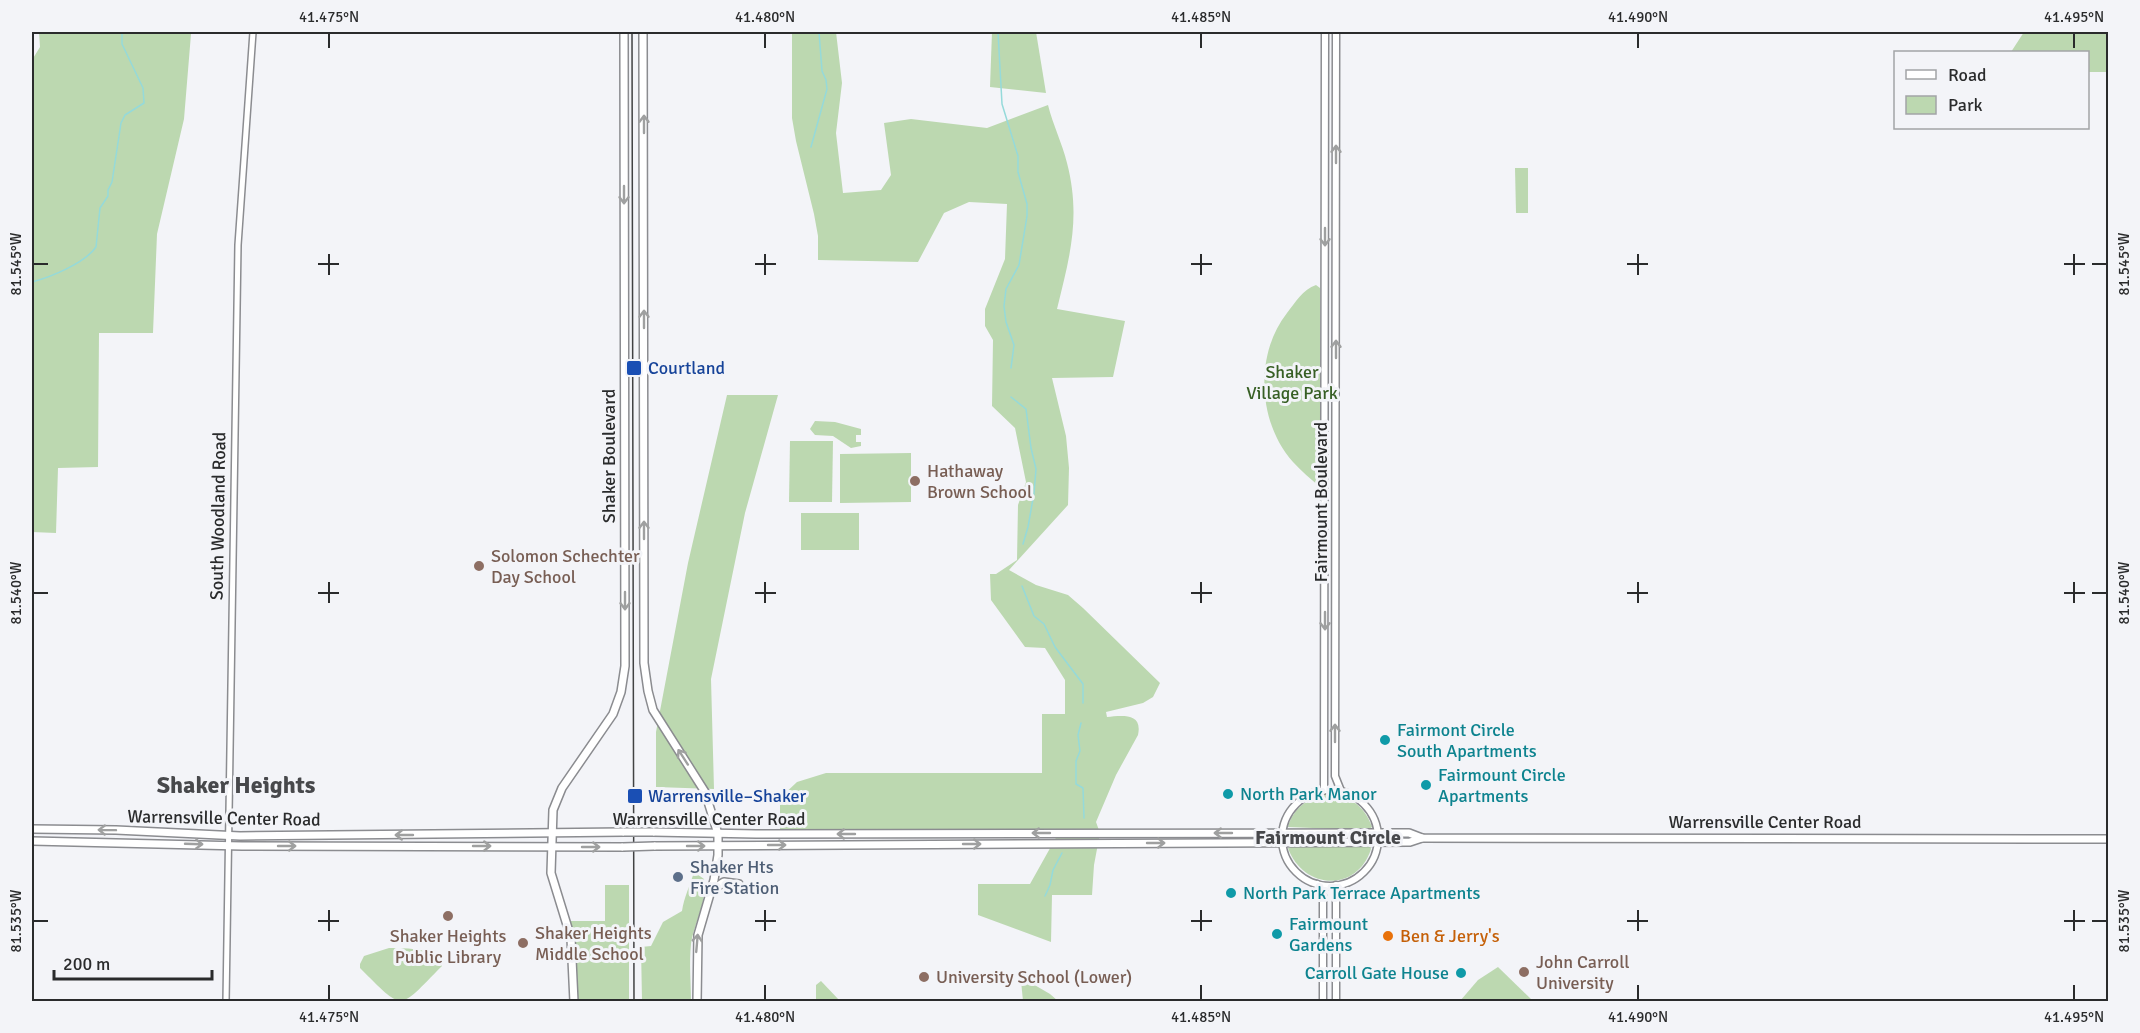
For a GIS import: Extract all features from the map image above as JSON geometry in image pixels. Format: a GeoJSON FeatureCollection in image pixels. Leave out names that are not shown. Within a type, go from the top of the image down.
{"type":"FeatureCollection","features":[{"type":"Feature","properties":{"kind":"main road","name":"Shaker Boulevard"},"geometry":{"type":"LineString","coordinates":[[574,1002],[571,938],[551,873],[553,810],[556,798],[610,720],[623,686],[625,655],[624,32]]}},
{"type":"Feature","properties":{"kind":"main road","name":"Shaker Boulevard"},"geometry":{"type":"LineString","coordinates":[[643,32],[645,673],[653,710],[705,792],[718,834],[719,846],[712,890],[698,935],[696,1002]]}},
{"type":"Feature","properties":{"kind":"main road","name":"Fairmount Boulevard"},"geometry":{"type":"LineString","coordinates":[[1324,789],[1325,32]]}},
{"type":"Feature","properties":{"kind":"main road","name":"Fairmount Boulevard"},"geometry":{"type":"LineString","coordinates":[[1336,32],[1335,776],[1341,790]]}},
{"type":"Feature","properties":{"kind":"main road"},"geometry":{"type":"LineString","coordinates":[[1316,884],[1336,885],[1352,880],[1366,870],[1375,854],[1378,833],[1374,819],[1367,806],[1356,797],[1341,790],[1324,789],[1310,793],[1295,804],[1285,819],[1281,843],[1293,869],[1316,884],[1322,891],[1323,1002]]}},
{"type":"Feature","properties":{"kind":"main road","name":"Warrensville Center Road"},"geometry":{"type":"LineString","coordinates":[[32,829],[116,830],[228,836],[624,832],[718,834],[1282,832],[1409,833],[1422,838]]}},
{"type":"Feature","properties":{"kind":"main road","name":"Warrensville Center Road"},"geometry":{"type":"LineString","coordinates":[[32,841],[228,845],[719,846],[1410,842],[1422,838],[2109,839]]}},
{"type":"Feature","properties":{"kind":"main road"},"geometry":{"type":"LineString","coordinates":[[712,890],[724,882],[739,884]]}},
{"type":"Feature","properties":{"kind":"main road"},"geometry":{"type":"LineString","coordinates":[[1336,885],[1336,1002]]}},
{"type":"Feature","properties":{"kind":"street","name":"South Woodland Road"},"geometry":{"type":"LineString","coordinates":[[226,1002],[238,245],[253,32]]}},
{"type":"Feature","properties":{"kind":"green space"},"geometry":{"type":"Polygon","coordinates":[[[39,32],[180,32],[180,34],[191,34],[184,119],[157,234],[153,333],[99,333],[98,467],[58,468],[56,533],[32,532],[32,60],[40,47],[39,32]]]}},
{"type":"Feature","properties":{"kind":"green space"},"geometry":{"type":"Polygon","coordinates":[[[792,32],[836,32],[842,83],[836,133],[843,193],[881,190],[891,175],[884,123],[911,119],[987,128],[1048,105],[1067,163],[1073,201],[1070,254],[1057,309],[1125,321],[1113,377],[1052,378],[1066,436],[1069,468],[1068,505],[1009,570],[1036,585],[1068,595],[1160,683],[1153,697],[1143,703],[1106,712],[1107,717],[1124,716],[1134,719],[1139,728],[1138,735],[1116,775],[1096,822],[1100,833],[1094,865],[1092,895],[1052,895],[1051,942],[978,915],[978,884],[1030,884],[1058,834],[780,834],[780,798],[797,782],[826,773],[1042,773],[1042,714],[1065,714],[1065,680],[1045,648],[1025,647],[991,600],[990,574],[996,574],[1017,560],[1018,505],[1026,482],[1015,428],[992,406],[993,340],[985,326],[985,309],[1005,259],[1007,204],[969,202],[944,213],[918,262],[818,260],[818,236],[814,214],[792,118],[792,32]]]}},
{"type":"Feature","properties":{"kind":"green space"},"geometry":{"type":"Polygon","coordinates":[[[992,32],[1036,32],[1046,93],[990,87],[992,32]]]}},
{"type":"Feature","properties":{"kind":"green space"},"geometry":{"type":"Polygon","coordinates":[[[2024,32],[2108,32],[2108,72],[2089,72],[2089,51],[2012,51],[2024,32]]]}},
{"type":"Feature","properties":{"kind":"green space"},"geometry":{"type":"Polygon","coordinates":[[[1515,168],[1528,168],[1528,213],[1516,213],[1515,168]]]}},
{"type":"Feature","properties":{"kind":"green space","name":"Shaker Village Park"},"geometry":{"type":"Polygon","coordinates":[[[1316,285],[1320,288],[1320,487],[1296,465],[1281,446],[1267,409],[1264,389],[1265,368],[1276,330],[1300,297],[1316,285]]]}},
{"type":"Feature","properties":{"kind":"green space"},"geometry":{"type":"Polygon","coordinates":[[[727,395],[778,395],[745,513],[711,679],[714,789],[656,787],[656,732],[688,563],[727,395]]]}},
{"type":"Feature","properties":{"kind":"green space"},"geometry":{"type":"Polygon","coordinates":[[[815,421],[835,422],[861,429],[861,435],[856,435],[856,442],[861,442],[861,446],[851,448],[833,436],[815,435],[810,429],[815,421]]]}},
{"type":"Feature","properties":{"kind":"green space"},"geometry":{"type":"Polygon","coordinates":[[[790,441],[833,441],[832,502],[789,502],[790,441]]]}},
{"type":"Feature","properties":{"kind":"green space"},"geometry":{"type":"Polygon","coordinates":[[[911,453],[911,502],[840,503],[840,454],[911,453]]]}},
{"type":"Feature","properties":{"kind":"green space"},"geometry":{"type":"Polygon","coordinates":[[[801,513],[859,513],[859,550],[801,550],[801,513]]]}},
{"type":"Feature","properties":{"kind":"green space"},"geometry":{"type":"Polygon","coordinates":[[[1326,794],[1342,796],[1355,803],[1365,813],[1372,827],[1362,830],[1288,827],[1297,809],[1313,798],[1326,794]]]}},
{"type":"Feature","properties":{"kind":"green space"},"geometry":{"type":"Polygon","coordinates":[[[1370,845],[1371,849],[1364,863],[1354,873],[1343,879],[1330,881],[1305,872],[1295,862],[1288,848],[1290,847],[1370,845]]]}},
{"type":"Feature","properties":{"kind":"green space"},"geometry":{"type":"Polygon","coordinates":[[[694,872],[704,879],[705,887],[691,944],[691,1001],[642,1001],[641,947],[651,946],[663,922],[682,911],[694,872]]]}},
{"type":"Feature","properties":{"kind":"green space"},"geometry":{"type":"Polygon","coordinates":[[[605,885],[629,885],[629,1001],[574,1001],[567,921],[605,921],[605,885]]]}},
{"type":"Feature","properties":{"kind":"green space"},"geometry":{"type":"Polygon","coordinates":[[[389,948],[408,948],[427,952],[439,957],[442,966],[409,998],[394,999],[360,968],[364,956],[389,948]]]}},
{"type":"Feature","properties":{"kind":"green space"},"geometry":{"type":"Polygon","coordinates":[[[1498,967],[1533,1001],[1460,1001],[1478,980],[1498,967]]]}},
{"type":"Feature","properties":{"kind":"green space"},"geometry":{"type":"Polygon","coordinates":[[[1026,980],[1058,1001],[1023,1001],[1021,981],[1026,980]]]}},
{"type":"Feature","properties":{"kind":"green space"},"geometry":{"type":"Polygon","coordinates":[[[821,981],[840,1001],[816,1001],[816,985],[821,981]]]}},
{"type":"Feature","properties":{"kind":"waterway"},"geometry":{"type":"LineString","coordinates":[[32,282],[76,264],[96,247],[100,208],[108,196],[112,182],[121,123],[125,115],[144,103],[143,88],[122,44],[122,32]]}},
{"type":"Feature","properties":{"kind":"waterway"},"geometry":{"type":"LineString","coordinates":[[811,147],[827,89],[822,71],[819,32]]}},
{"type":"Feature","properties":{"kind":"waterway"},"geometry":{"type":"LineString","coordinates":[[998,32],[1002,104],[1018,156],[1018,172],[1027,204],[1019,265],[1006,289],[1004,306],[1006,322],[1014,345],[1011,368]]}},
{"type":"Feature","properties":{"kind":"waterway"},"geometry":{"type":"LineString","coordinates":[[1011,397],[1026,409],[1036,469],[1034,493],[1023,544]]}},
{"type":"Feature","properties":{"kind":"waterway"},"geometry":{"type":"LineString","coordinates":[[1022,586],[1034,616],[1044,624],[1055,647],[1083,684],[1083,703]]}},
{"type":"Feature","properties":{"kind":"waterway"},"geometry":{"type":"LineString","coordinates":[[1081,723],[1078,735],[1080,751],[1076,761],[1076,784],[1083,788],[1084,818]]}},
{"type":"Feature","properties":{"kind":"waterway"},"geometry":{"type":"LineString","coordinates":[[1045,896],[1053,870],[1062,853]]}},
{"type":"Feature","properties":{"kind":"tram line"},"geometry":{"type":"LineString","coordinates":[[632,32],[634,1002]]}},
{"type":"Feature","properties":{"kind":"place","name":"Courtland"},"geometry":{"type":"Point","coordinates":[634,368]}},
{"type":"Feature","properties":{"kind":"place","name":"Hathaway Brown School"},"geometry":{"type":"Point","coordinates":[915,481]}},
{"type":"Feature","properties":{"kind":"place","name":"Solomon Schechter Day School"},"geometry":{"type":"Point","coordinates":[479,566]}},
{"type":"Feature","properties":{"kind":"place","name":"Fairmont Circle South Apartments"},"geometry":{"type":"Point","coordinates":[1385,740]}},
{"type":"Feature","properties":{"kind":"place","name":"Fairmount Circle Apartments"},"geometry":{"type":"Point","coordinates":[1426,785]}},
{"type":"Feature","properties":{"kind":"place","name":"North Park Manor"},"geometry":{"type":"Point","coordinates":[1228,794]}},
{"type":"Feature","properties":{"kind":"place","name":"Warrensville–Shaker"},"geometry":{"type":"Point","coordinates":[635,796]}},
{"type":"Feature","properties":{"kind":"place","name":"Shaker Hts Fire Station"},"geometry":{"type":"Point","coordinates":[678,877]}},
{"type":"Feature","properties":{"kind":"place","name":"North Park Terrace Apartments"},"geometry":{"type":"Point","coordinates":[1231,893]}},
{"type":"Feature","properties":{"kind":"place","name":"Shaker Heights Public Library"},"geometry":{"type":"Point","coordinates":[448,916]}},
{"type":"Feature","properties":{"kind":"place","name":"Fairmount Gardens"},"geometry":{"type":"Point","coordinates":[1277,934]}},
{"type":"Feature","properties":{"kind":"place","name":"Ben & Jerry's"},"geometry":{"type":"Point","coordinates":[1388,936]}},
{"type":"Feature","properties":{"kind":"place","name":"Shaker Heights Middle School"},"geometry":{"type":"Point","coordinates":[523,943]}},
{"type":"Feature","properties":{"kind":"place","name":"John Carroll University"},"geometry":{"type":"Point","coordinates":[1524,972]}},
{"type":"Feature","properties":{"kind":"place","name":"Carroll Gate House"},"geometry":{"type":"Point","coordinates":[1461,973]}},
{"type":"Feature","properties":{"kind":"place","name":"University School (Lower)"},"geometry":{"type":"Point","coordinates":[924,977]}},
{"type":"Feature","properties":{"kind":"district","name":"Shaker Heights"},"geometry":{"type":"Point","coordinates":[236,785]}},
{"type":"Feature","properties":{"kind":"district","name":"Fairmount Circle"},"geometry":{"type":"Point","coordinates":[1328,837]}}]}
